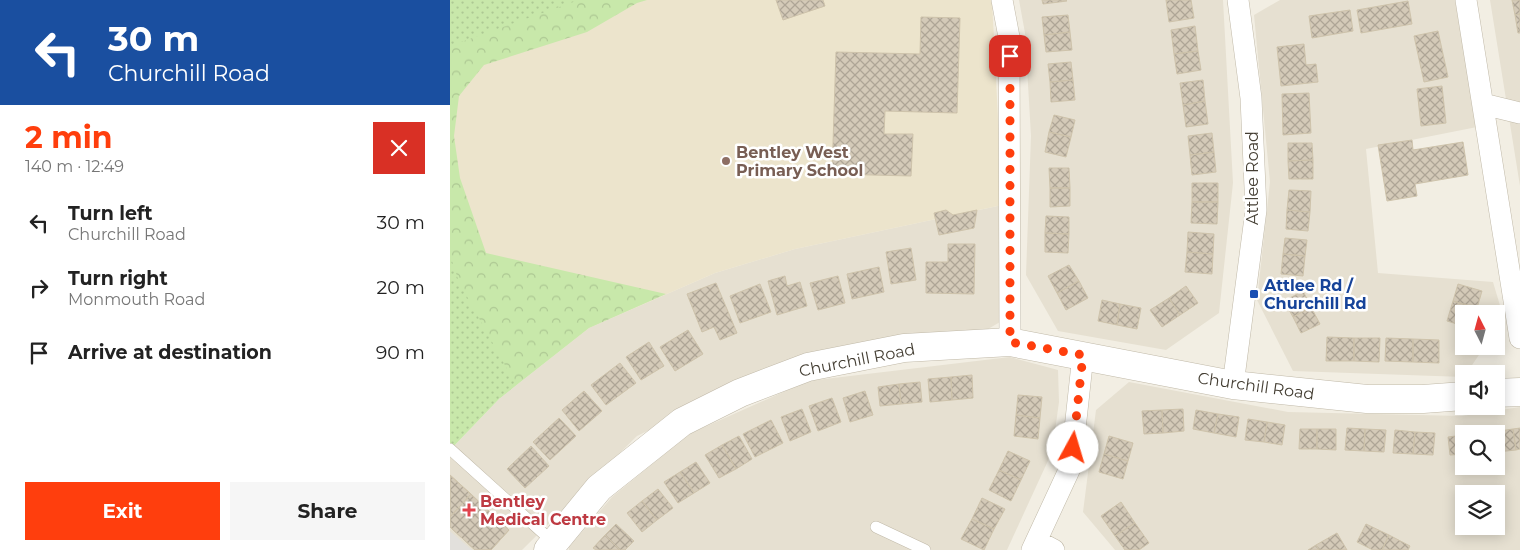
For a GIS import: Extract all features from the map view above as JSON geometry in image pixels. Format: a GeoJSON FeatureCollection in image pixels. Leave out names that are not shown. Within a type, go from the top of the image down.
{"type":"FeatureCollection","features":[{"type":"Feature","properties":{"kind":"street"},"geometry":{"type":"LineString","coordinates":[[1002,0],[1010,38],[1010,342]]}},
{"type":"Feature","properties":{"kind":"street","name":"Attlee Road"},"geometry":{"type":"LineString","coordinates":[[1233,385],[1256,210],[1251,98],[1238,0]]}},
{"type":"Feature","properties":{"kind":"street"},"geometry":{"type":"LineString","coordinates":[[1466,0],[1483,104],[1512,229],[1520,338]]}},
{"type":"Feature","properties":{"kind":"street"},"geometry":{"type":"LineString","coordinates":[[1483,104],[1520,113]]}},
{"type":"Feature","properties":{"kind":"street","name":"Churchill Road"},"geometry":{"type":"LineString","coordinates":[[551,546],[599,488],[682,422],[740,393],[808,366],[904,348],[1010,342],[1233,385],[1367,399],[1455,397]]}},
{"type":"Feature","properties":{"kind":"street"},"geometry":{"type":"LineString","coordinates":[[1041,547],[1071,466],[1083,355]]}},
{"type":"Feature","properties":{"kind":"street"},"geometry":{"type":"LineString","coordinates":[[1505,393],[1520,392]]}},
{"type":"Feature","properties":{"kind":"lane"},"geometry":{"type":"LineString","coordinates":[[450,449],[551,546]]}},
{"type":"Feature","properties":{"kind":"lane"},"geometry":{"type":"LineString","coordinates":[[876,527],[925,550]]}},
{"type":"Feature","properties":{"kind":"shaded area","name":"Bentley West Primary School"},"geometry":{"type":"Polygon","coordinates":[[[579,0],[992,0],[998,118],[1007,204],[795,249],[715,273],[589,328],[516,385],[459,282],[450,46],[579,0]]]}},
{"type":"Feature","properties":{"kind":"shaded area"},"geometry":{"type":"Polygon","coordinates":[[[1019,0],[1223,0],[1233,183],[1219,313],[1166,350],[1058,331],[1026,275],[1031,136],[1025,33],[1019,0]]]}},
{"type":"Feature","properties":{"kind":"shaded area"},"geometry":{"type":"Polygon","coordinates":[[[1280,0],[1455,0],[1477,127],[1366,149],[1378,273],[1493,282],[1500,305],[1455,305],[1455,355],[1479,355],[1472,365],[1455,365],[1455,377],[1293,371],[1257,300],[1270,182],[1254,15],[1280,0]]]}},
{"type":"Feature","properties":{"kind":"shaded area"},"geometry":{"type":"Polygon","coordinates":[[[1490,0],[1520,0],[1520,186],[1490,0]]]}},
{"type":"Feature","properties":{"kind":"shaded area"},"geometry":{"type":"Polygon","coordinates":[[[1007,204],[1000,322],[983,332],[798,358],[637,436],[522,550],[450,550],[450,450],[500,398],[589,328],[715,273],[795,249],[1007,204]]]}},
{"type":"Feature","properties":{"kind":"shaded area"},"geometry":{"type":"Polygon","coordinates":[[[1010,357],[1058,370],[1059,402],[1052,452],[1007,550],[569,550],[569,547],[612,497],[689,434],[808,381],[1010,357]]]}},
{"type":"Feature","properties":{"kind":"shaded area"},"geometry":{"type":"Polygon","coordinates":[[[1129,382],[1288,412],[1462,416],[1505,415],[1505,409],[1520,407],[1520,550],[1115,550],[1083,512],[1096,410],[1129,382]]]}},
{"type":"Feature","properties":{"kind":"shaded area"},"geometry":{"type":"Polygon","coordinates":[[[450,531],[472,550],[450,550],[450,531]]]}},
{"type":"Feature","properties":{"kind":"green space"},"geometry":{"type":"Polygon","coordinates":[[[450,0],[647,0],[637,3],[587,32],[484,65],[459,96],[454,136],[460,178],[486,253],[666,294],[589,328],[500,398],[450,276],[450,0]]]}},
{"type":"Feature","properties":{"kind":"green space"},"geometry":{"type":"Polygon","coordinates":[[[450,0],[579,0],[450,46],[450,0]]]}},
{"type":"Feature","properties":{"kind":"green space"},"geometry":{"type":"Polygon","coordinates":[[[450,255],[459,282],[516,385],[500,398],[450,450],[450,255]]]}},
{"type":"Feature","properties":{"kind":"building"},"geometry":{"type":"Polygon","coordinates":[[[776,0],[823,0],[825,6],[783,20],[776,0]]]}},
{"type":"Feature","properties":{"kind":"building"},"geometry":{"type":"Polygon","coordinates":[[[1042,0],[1066,0],[1067,1],[1043,4],[1042,0]]]}},
{"type":"Feature","properties":{"kind":"building"},"geometry":{"type":"Polygon","coordinates":[[[1166,0],[1191,0],[1194,18],[1169,22],[1166,0]]]}},
{"type":"Feature","properties":{"kind":"building"},"geometry":{"type":"Polygon","coordinates":[[[1512,0],[1520,0],[1520,14],[1515,15],[1512,0]]]}},
{"type":"Feature","properties":{"kind":"building"},"geometry":{"type":"Polygon","coordinates":[[[1408,1],[1412,24],[1361,33],[1357,10],[1408,1]]]}},
{"type":"Feature","properties":{"kind":"building"},"geometry":{"type":"Polygon","coordinates":[[[1350,10],[1353,31],[1312,38],[1309,16],[1350,10]]]}},
{"type":"Feature","properties":{"kind":"building"},"geometry":{"type":"Polygon","coordinates":[[[1520,14],[1520,33],[1518,33],[1515,15],[1520,14]]]}},
{"type":"Feature","properties":{"kind":"building"},"geometry":{"type":"Polygon","coordinates":[[[1068,15],[1070,32],[1044,35],[1042,17],[1068,15]]]}},
{"type":"Feature","properties":{"kind":"building"},"geometry":{"type":"Polygon","coordinates":[[[921,17],[960,18],[957,113],[885,111],[884,134],[913,134],[911,176],[832,174],[836,52],[920,54],[921,17]]]}},
{"type":"Feature","properties":{"kind":"building"},"geometry":{"type":"Polygon","coordinates":[[[1195,26],[1198,51],[1174,54],[1171,30],[1195,26]]]}},
{"type":"Feature","properties":{"kind":"building"},"geometry":{"type":"Polygon","coordinates":[[[1438,31],[1448,77],[1424,82],[1414,36],[1438,31]]]}},
{"type":"Feature","properties":{"kind":"building"},"geometry":{"type":"Polygon","coordinates":[[[1070,32],[1072,50],[1046,52],[1044,35],[1070,32]]]}},
{"type":"Feature","properties":{"kind":"building"},"geometry":{"type":"Polygon","coordinates":[[[1304,44],[1306,65],[1316,64],[1318,82],[1281,86],[1277,47],[1304,44]]]}},
{"type":"Feature","properties":{"kind":"building"},"geometry":{"type":"Polygon","coordinates":[[[1198,51],[1201,70],[1177,74],[1174,54],[1198,51]]]}},
{"type":"Feature","properties":{"kind":"building"},"geometry":{"type":"Polygon","coordinates":[[[1071,62],[1073,80],[1050,82],[1048,64],[1071,62]]]}},
{"type":"Feature","properties":{"kind":"building"},"geometry":{"type":"Polygon","coordinates":[[[1073,80],[1075,100],[1051,102],[1050,82],[1073,80]]]}},
{"type":"Feature","properties":{"kind":"building"},"geometry":{"type":"Polygon","coordinates":[[[1203,80],[1205,101],[1183,105],[1180,83],[1203,80]]]}},
{"type":"Feature","properties":{"kind":"building"},"geometry":{"type":"Polygon","coordinates":[[[1442,86],[1446,123],[1421,126],[1417,89],[1442,86]]]}},
{"type":"Feature","properties":{"kind":"building"},"geometry":{"type":"Polygon","coordinates":[[[1309,93],[1311,133],[1283,135],[1282,94],[1309,93]]]}},
{"type":"Feature","properties":{"kind":"building"},"geometry":{"type":"Polygon","coordinates":[[[1205,101],[1208,124],[1186,127],[1183,105],[1205,101]]]}},
{"type":"Feature","properties":{"kind":"building"},"geometry":{"type":"Polygon","coordinates":[[[1054,115],[1075,120],[1071,137],[1049,132],[1054,115]]]}},
{"type":"Feature","properties":{"kind":"building"},"geometry":{"type":"Polygon","coordinates":[[[1049,132],[1071,137],[1066,157],[1045,152],[1049,132]]]}},
{"type":"Feature","properties":{"kind":"building"},"geometry":{"type":"Polygon","coordinates":[[[1212,133],[1214,152],[1190,155],[1188,136],[1212,133]]]}},
{"type":"Feature","properties":{"kind":"building"},"geometry":{"type":"Polygon","coordinates":[[[1412,140],[1413,150],[1463,142],[1468,175],[1415,184],[1417,196],[1387,201],[1378,145],[1412,140]]]}},
{"type":"Feature","properties":{"kind":"building"},"geometry":{"type":"Polygon","coordinates":[[[1288,143],[1312,143],[1313,160],[1288,161],[1288,143]]]}},
{"type":"Feature","properties":{"kind":"building"},"geometry":{"type":"Polygon","coordinates":[[[1214,152],[1216,172],[1192,175],[1190,155],[1214,152]]]}},
{"type":"Feature","properties":{"kind":"building"},"geometry":{"type":"Polygon","coordinates":[[[1313,160],[1313,179],[1289,179],[1288,161],[1313,160]]]}},
{"type":"Feature","properties":{"kind":"building"},"geometry":{"type":"Polygon","coordinates":[[[1049,168],[1069,168],[1070,188],[1050,188],[1049,168]]]}},
{"type":"Feature","properties":{"kind":"building"},"geometry":{"type":"Polygon","coordinates":[[[1192,183],[1218,183],[1218,202],[1192,202],[1192,183]]]}},
{"type":"Feature","properties":{"kind":"building"},"geometry":{"type":"Polygon","coordinates":[[[1050,188],[1070,188],[1070,206],[1050,207],[1050,188]]]}},
{"type":"Feature","properties":{"kind":"building"},"geometry":{"type":"Polygon","coordinates":[[[1289,190],[1311,191],[1310,212],[1287,210],[1289,190]]]}},
{"type":"Feature","properties":{"kind":"building"},"geometry":{"type":"Polygon","coordinates":[[[1192,202],[1218,202],[1217,224],[1191,223],[1192,202]]]}},
{"type":"Feature","properties":{"kind":"building"},"geometry":{"type":"Polygon","coordinates":[[[946,210],[953,215],[977,210],[974,228],[939,235],[934,213],[946,210]]]}},
{"type":"Feature","properties":{"kind":"building"},"geometry":{"type":"Polygon","coordinates":[[[1287,210],[1310,212],[1308,231],[1286,229],[1287,210]]]}},
{"type":"Feature","properties":{"kind":"building"},"geometry":{"type":"Polygon","coordinates":[[[1046,216],[1069,217],[1069,234],[1045,233],[1046,216]]]}},
{"type":"Feature","properties":{"kind":"building"},"geometry":{"type":"Polygon","coordinates":[[[1188,232],[1214,234],[1213,254],[1187,252],[1188,232]]]}},
{"type":"Feature","properties":{"kind":"building"},"geometry":{"type":"Polygon","coordinates":[[[1045,233],[1069,234],[1068,253],[1045,252],[1045,233]]]}},
{"type":"Feature","properties":{"kind":"building"},"geometry":{"type":"Polygon","coordinates":[[[1285,238],[1307,240],[1305,256],[1283,254],[1285,238]]]}},
{"type":"Feature","properties":{"kind":"building"},"geometry":{"type":"Polygon","coordinates":[[[948,244],[975,244],[974,294],[926,293],[926,262],[948,262],[948,244]]]}},
{"type":"Feature","properties":{"kind":"building"},"geometry":{"type":"Polygon","coordinates":[[[911,248],[916,280],[891,284],[886,252],[911,248]]]}},
{"type":"Feature","properties":{"kind":"building"},"geometry":{"type":"Polygon","coordinates":[[[1187,252],[1213,254],[1212,274],[1185,272],[1187,252]]]}},
{"type":"Feature","properties":{"kind":"building"},"geometry":{"type":"Polygon","coordinates":[[[1283,254],[1305,256],[1303,276],[1281,274],[1283,254]]]}},
{"type":"Feature","properties":{"kind":"building"},"geometry":{"type":"Polygon","coordinates":[[[1069,265],[1079,281],[1057,293],[1048,276],[1069,265]]]}},
{"type":"Feature","properties":{"kind":"building"},"geometry":{"type":"Polygon","coordinates":[[[879,267],[884,292],[852,299],[847,274],[879,267]]]}},
{"type":"Feature","properties":{"kind":"building"},"geometry":{"type":"Polygon","coordinates":[[[785,276],[787,286],[800,282],[807,306],[777,315],[768,281],[785,276]]]}},
{"type":"Feature","properties":{"kind":"building"},"geometry":{"type":"Polygon","coordinates":[[[838,276],[845,303],[818,310],[810,283],[838,276]]]}},
{"type":"Feature","properties":{"kind":"building"},"geometry":{"type":"Polygon","coordinates":[[[1079,281],[1088,298],[1066,310],[1057,293],[1079,281]]]}},
{"type":"Feature","properties":{"kind":"building"},"geometry":{"type":"Polygon","coordinates":[[[716,283],[737,333],[720,340],[714,327],[702,332],[687,294],[716,283]]]}},
{"type":"Feature","properties":{"kind":"building"},"geometry":{"type":"Polygon","coordinates":[[[760,284],[771,312],[740,323],[730,296],[760,284]]]}},
{"type":"Feature","properties":{"kind":"building"},"geometry":{"type":"Polygon","coordinates":[[[1458,284],[1482,291],[1478,305],[1467,305],[1453,301],[1458,284]]]}},
{"type":"Feature","properties":{"kind":"building"},"geometry":{"type":"Polygon","coordinates":[[[1186,286],[1198,303],[1180,315],[1169,298],[1186,286]]]}},
{"type":"Feature","properties":{"kind":"building"},"geometry":{"type":"Polygon","coordinates":[[[1303,291],[1311,307],[1293,317],[1284,301],[1303,291]]]}},
{"type":"Feature","properties":{"kind":"building"},"geometry":{"type":"Polygon","coordinates":[[[1169,298],[1180,315],[1162,327],[1150,310],[1169,298]]]}},
{"type":"Feature","properties":{"kind":"building"},"geometry":{"type":"Polygon","coordinates":[[[1102,300],[1120,304],[1117,325],[1098,321],[1102,300]]]}},
{"type":"Feature","properties":{"kind":"building"},"geometry":{"type":"Polygon","coordinates":[[[1453,301],[1467,305],[1455,305],[1455,323],[1447,321],[1453,301]]]}},
{"type":"Feature","properties":{"kind":"building"},"geometry":{"type":"Polygon","coordinates":[[[1120,304],[1141,308],[1137,329],[1117,325],[1120,304]]]}},
{"type":"Feature","properties":{"kind":"building"},"geometry":{"type":"Polygon","coordinates":[[[1311,307],[1320,324],[1301,333],[1293,317],[1311,307]]]}},
{"type":"Feature","properties":{"kind":"building"},"geometry":{"type":"Polygon","coordinates":[[[688,330],[703,354],[675,371],[660,347],[688,330]]]}},
{"type":"Feature","properties":{"kind":"building"},"geometry":{"type":"Polygon","coordinates":[[[1327,337],[1354,338],[1354,361],[1326,361],[1327,337]]]}},
{"type":"Feature","properties":{"kind":"building"},"geometry":{"type":"Polygon","coordinates":[[[1354,338],[1380,338],[1379,362],[1354,361],[1354,338]]]}},
{"type":"Feature","properties":{"kind":"building"},"geometry":{"type":"Polygon","coordinates":[[[1386,338],[1413,339],[1413,362],[1385,361],[1386,338]]]}},
{"type":"Feature","properties":{"kind":"building"},"geometry":{"type":"Polygon","coordinates":[[[1413,339],[1439,340],[1439,363],[1413,362],[1413,339]]]}},
{"type":"Feature","properties":{"kind":"building"},"geometry":{"type":"Polygon","coordinates":[[[649,342],[664,366],[641,380],[626,357],[649,342]]]}},
{"type":"Feature","properties":{"kind":"building"},"geometry":{"type":"Polygon","coordinates":[[[620,363],[636,383],[606,405],[591,385],[620,363]]]}},
{"type":"Feature","properties":{"kind":"building"},"geometry":{"type":"Polygon","coordinates":[[[972,375],[973,398],[952,400],[951,377],[972,375]]]}},
{"type":"Feature","properties":{"kind":"building"},"geometry":{"type":"Polygon","coordinates":[[[951,377],[952,400],[930,402],[928,379],[951,377]]]}},
{"type":"Feature","properties":{"kind":"building"},"geometry":{"type":"Polygon","coordinates":[[[920,382],[922,402],[901,404],[899,384],[920,382]]]}},
{"type":"Feature","properties":{"kind":"building"},"geometry":{"type":"Polygon","coordinates":[[[899,384],[901,404],[880,406],[878,387],[899,384]]]}},
{"type":"Feature","properties":{"kind":"building"},"geometry":{"type":"Polygon","coordinates":[[[584,391],[602,411],[579,431],[562,410],[584,391]]]}},
{"type":"Feature","properties":{"kind":"building"},"geometry":{"type":"Polygon","coordinates":[[[865,391],[873,415],[850,422],[843,398],[865,391]]]}},
{"type":"Feature","properties":{"kind":"building"},"geometry":{"type":"Polygon","coordinates":[[[1018,395],[1042,397],[1040,418],[1016,415],[1018,395]]]}},
{"type":"Feature","properties":{"kind":"building"},"geometry":{"type":"Polygon","coordinates":[[[832,398],[841,422],[818,431],[809,406],[832,398]]]}},
{"type":"Feature","properties":{"kind":"building"},"geometry":{"type":"Polygon","coordinates":[[[802,409],[811,432],[790,441],[781,417],[802,409]]]}},
{"type":"Feature","properties":{"kind":"building"},"geometry":{"type":"Polygon","coordinates":[[[1183,409],[1184,431],[1163,433],[1162,410],[1183,409]]]}},
{"type":"Feature","properties":{"kind":"building"},"geometry":{"type":"Polygon","coordinates":[[[1162,410],[1163,433],[1144,434],[1142,411],[1162,410]]]}},
{"type":"Feature","properties":{"kind":"building"},"geometry":{"type":"Polygon","coordinates":[[[1196,410],[1218,414],[1214,433],[1193,429],[1196,410]]]}},
{"type":"Feature","properties":{"kind":"building"},"geometry":{"type":"Polygon","coordinates":[[[1218,414],[1239,417],[1236,437],[1214,433],[1218,414]]]}},
{"type":"Feature","properties":{"kind":"building"},"geometry":{"type":"Polygon","coordinates":[[[1016,415],[1040,418],[1038,439],[1014,436],[1016,415]]]}},
{"type":"Feature","properties":{"kind":"building"},"geometry":{"type":"Polygon","coordinates":[[[559,418],[576,436],[550,460],[533,442],[559,418]]]}},
{"type":"Feature","properties":{"kind":"building"},"geometry":{"type":"Polygon","coordinates":[[[1248,419],[1267,422],[1264,442],[1245,440],[1248,419]]]}},
{"type":"Feature","properties":{"kind":"building"},"geometry":{"type":"Polygon","coordinates":[[[771,420],[783,443],[755,457],[743,434],[771,420]]]}},
{"type":"Feature","properties":{"kind":"building"},"geometry":{"type":"Polygon","coordinates":[[[1267,422],[1285,425],[1282,445],[1264,442],[1267,422]]]}},
{"type":"Feature","properties":{"kind":"building"},"geometry":{"type":"Polygon","coordinates":[[[1347,428],[1365,429],[1364,451],[1345,450],[1347,428]]]}},
{"type":"Feature","properties":{"kind":"building"},"geometry":{"type":"Polygon","coordinates":[[[1520,428],[1520,449],[1516,450],[1513,429],[1520,428]]]}},
{"type":"Feature","properties":{"kind":"building"},"geometry":{"type":"Polygon","coordinates":[[[1300,429],[1317,429],[1317,449],[1299,449],[1300,429]]]}},
{"type":"Feature","properties":{"kind":"building"},"geometry":{"type":"Polygon","coordinates":[[[1317,429],[1336,429],[1336,450],[1317,449],[1317,429]]]}},
{"type":"Feature","properties":{"kind":"building"},"geometry":{"type":"Polygon","coordinates":[[[1365,429],[1386,430],[1384,452],[1364,451],[1365,429]]]}},
{"type":"Feature","properties":{"kind":"building"},"geometry":{"type":"Polygon","coordinates":[[[1513,429],[1516,450],[1505,451],[1505,430],[1513,429]]]}},
{"type":"Feature","properties":{"kind":"building"},"geometry":{"type":"Polygon","coordinates":[[[1395,430],[1415,432],[1413,454],[1393,453],[1395,430]]]}},
{"type":"Feature","properties":{"kind":"building"},"geometry":{"type":"Polygon","coordinates":[[[1415,432],[1435,433],[1433,455],[1413,454],[1415,432]]]}},
{"type":"Feature","properties":{"kind":"building"},"geometry":{"type":"Polygon","coordinates":[[[739,436],[752,459],[736,469],[722,445],[739,436]]]}},
{"type":"Feature","properties":{"kind":"building"},"geometry":{"type":"Polygon","coordinates":[[[1109,436],[1133,443],[1128,461],[1104,454],[1109,436]]]}},
{"type":"Feature","properties":{"kind":"building"},"geometry":{"type":"Polygon","coordinates":[[[1455,436],[1455,455],[1450,455],[1448,437],[1455,436]]]}},
{"type":"Feature","properties":{"kind":"building"},"geometry":{"type":"Polygon","coordinates":[[[722,445],[736,469],[719,478],[705,455],[722,445]]]}},
{"type":"Feature","properties":{"kind":"building"},"geometry":{"type":"Polygon","coordinates":[[[531,446],[549,466],[525,488],[507,469],[531,446]]]}},
{"type":"Feature","properties":{"kind":"building"},"geometry":{"type":"Polygon","coordinates":[[[1008,451],[1030,461],[1021,480],[999,470],[1008,451]]]}},
{"type":"Feature","properties":{"kind":"building"},"geometry":{"type":"Polygon","coordinates":[[[1104,454],[1128,461],[1123,479],[1099,472],[1104,454]]]}},
{"type":"Feature","properties":{"kind":"building"},"geometry":{"type":"Polygon","coordinates":[[[696,462],[710,483],[694,493],[680,472],[696,462]]]}},
{"type":"Feature","properties":{"kind":"building"},"geometry":{"type":"Polygon","coordinates":[[[999,470],[1021,480],[1011,501],[989,490],[999,470]]]}},
{"type":"Feature","properties":{"kind":"building"},"geometry":{"type":"Polygon","coordinates":[[[680,472],[694,493],[678,503],[664,482],[680,472]]]}},
{"type":"Feature","properties":{"kind":"building","name":"Bentley Medical Centre"},"geometry":{"type":"Polygon","coordinates":[[[450,475],[509,530],[491,550],[475,550],[450,527],[450,475]]]}},
{"type":"Feature","properties":{"kind":"building"},"geometry":{"type":"Polygon","coordinates":[[[450,475],[471,494],[450,517],[450,475]]]}},
{"type":"Feature","properties":{"kind":"building"},"geometry":{"type":"Polygon","coordinates":[[[658,489],[673,508],[657,520],[642,501],[658,489]]]}},
{"type":"Feature","properties":{"kind":"building","name":"Bentley Medical Centre"},"geometry":{"type":"Polygon","coordinates":[[[471,494],[509,530],[491,550],[475,550],[450,527],[450,517],[471,494]]]}},
{"type":"Feature","properties":{"kind":"building"},"geometry":{"type":"Polygon","coordinates":[[[982,498],[1005,509],[994,529],[972,519],[982,498]]]}},
{"type":"Feature","properties":{"kind":"building"},"geometry":{"type":"Polygon","coordinates":[[[642,501],[657,520],[642,532],[627,513],[642,501]]]}},
{"type":"Feature","properties":{"kind":"building"},"geometry":{"type":"Polygon","coordinates":[[[1121,502],[1135,523],[1115,536],[1101,516],[1121,502]]]}},
{"type":"Feature","properties":{"kind":"building"},"geometry":{"type":"Polygon","coordinates":[[[972,519],[994,529],[984,550],[961,539],[972,519]]]}},
{"type":"Feature","properties":{"kind":"building"},"geometry":{"type":"Polygon","coordinates":[[[1135,523],[1149,543],[1139,550],[1125,550],[1115,536],[1135,523]]]}},
{"type":"Feature","properties":{"kind":"building"},"geometry":{"type":"Polygon","coordinates":[[[616,524],[634,541],[625,550],[620,550],[605,535],[616,524]]]}},
{"type":"Feature","properties":{"kind":"building"},"geometry":{"type":"Polygon","coordinates":[[[1366,524],[1389,535],[1382,550],[1373,550],[1357,542],[1366,524]]]}},
{"type":"Feature","properties":{"kind":"building"},"geometry":{"type":"Polygon","coordinates":[[[1337,533],[1347,550],[1319,550],[1316,545],[1337,533]]]}},
{"type":"Feature","properties":{"kind":"building"},"geometry":{"type":"Polygon","coordinates":[[[605,535],[620,550],[596,550],[593,548],[605,535]]]}},
{"type":"Feature","properties":{"kind":"building"},"geometry":{"type":"Polygon","coordinates":[[[1389,535],[1410,546],[1408,550],[1382,550],[1389,535]]]}},
{"type":"Feature","properties":{"kind":"building"},"geometry":{"type":"Polygon","coordinates":[[[1316,545],[1319,550],[1308,550],[1316,545]]]}},
{"type":"Feature","properties":{"kind":"place","name":"Bentley West Primary School"},"geometry":{"type":"Point","coordinates":[726,161]}},
{"type":"Feature","properties":{"kind":"place","name":"Attlee Rd / Churchill Rd"},"geometry":{"type":"Point","coordinates":[1254,294]}},
{"type":"Feature","properties":{"kind":"place","name":"Bentley Medical Centre"},"geometry":{"type":"Point","coordinates":[469,510]}},
{"type":"Feature","properties":{"kind":"route"},"geometry":{"type":"LineString","coordinates":[[1010,56],[1010,342],[1083,355],[1073,448]]}}]}
